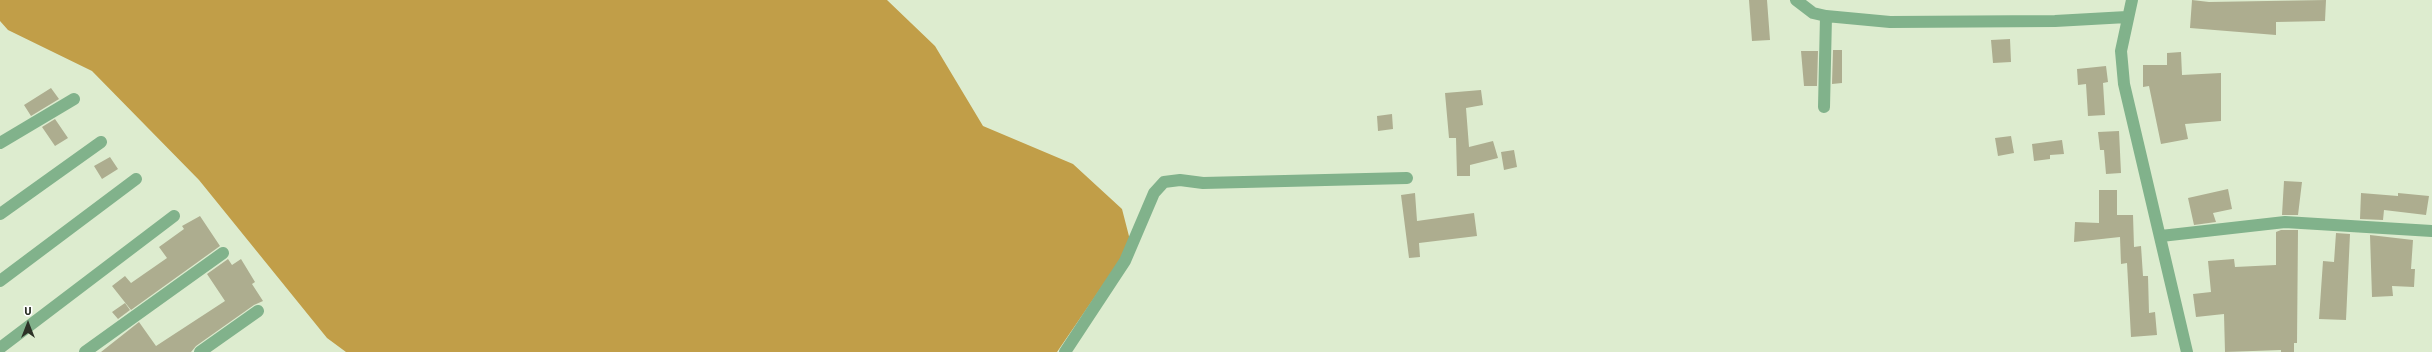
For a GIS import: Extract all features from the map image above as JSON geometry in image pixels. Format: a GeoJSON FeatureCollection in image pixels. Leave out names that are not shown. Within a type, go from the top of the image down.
{"type":"FeatureCollection","features":[{"type":"Feature","properties":{"kind":"street"},"geometry":{"type":"LineString","coordinates":[[1796,0],[1813,13],[1826,16],[1890,22],[2055,21],[2127,17]]}},
{"type":"Feature","properties":{"kind":"street"},"geometry":{"type":"LineString","coordinates":[[2132,0],[2127,17],[2121,51],[2124,84],[2161,236],[2187,352]]}},
{"type":"Feature","properties":{"kind":"street"},"geometry":{"type":"LineString","coordinates":[[1824,107],[1826,16]]}},
{"type":"Feature","properties":{"kind":"street"},"geometry":{"type":"LineString","coordinates":[[0,143],[74,100]]}},
{"type":"Feature","properties":{"kind":"street"},"geometry":{"type":"LineString","coordinates":[[0,214],[101,142]]}},
{"type":"Feature","properties":{"kind":"street"},"geometry":{"type":"LineString","coordinates":[[1065,352],[1125,261],[1154,193],[1164,182],[1180,180],[1203,183],[1407,178]]}},
{"type":"Feature","properties":{"kind":"street"},"geometry":{"type":"LineString","coordinates":[[0,281],[136,179]]}},
{"type":"Feature","properties":{"kind":"street"},"geometry":{"type":"LineString","coordinates":[[0,348],[174,216]]}},
{"type":"Feature","properties":{"kind":"street"},"geometry":{"type":"LineString","coordinates":[[2161,236],[2285,222],[2432,231]]}},
{"type":"Feature","properties":{"kind":"street"},"geometry":{"type":"LineString","coordinates":[[85,352],[223,253]]}},
{"type":"Feature","properties":{"kind":"street"},"geometry":{"type":"LineString","coordinates":[[200,352],[258,311]]}},
{"type":"Feature","properties":{"kind":"shaded area"},"geometry":{"type":"Polygon","coordinates":[[[0,0],[887,0],[935,46],[983,126],[1073,164],[1122,209],[1131,244],[1057,352],[346,352],[327,338],[199,180],[92,71],[8,30],[0,21],[0,0]]]}},
{"type":"Feature","properties":{"kind":"building"},"geometry":{"type":"Polygon","coordinates":[[[1749,0],[1767,0],[1770,40],[1752,41],[1749,0]]]}},
{"type":"Feature","properties":{"kind":"building"},"geometry":{"type":"Polygon","coordinates":[[[2192,0],[2209,2],[2326,0],[2325,21],[2276,22],[2276,35],[2190,28],[2192,0]]]}},
{"type":"Feature","properties":{"kind":"building"},"geometry":{"type":"Polygon","coordinates":[[[2010,39],[2011,62],[1993,63],[1991,40],[2010,39]]]}},
{"type":"Feature","properties":{"kind":"building"},"geometry":{"type":"Polygon","coordinates":[[[1833,50],[1842,50],[1842,83],[1832,84],[1833,50]]]}},
{"type":"Feature","properties":{"kind":"building"},"geometry":{"type":"Polygon","coordinates":[[[1801,51],[1818,51],[1817,86],[1804,86],[1801,51]]]}},
{"type":"Feature","properties":{"kind":"building"},"geometry":{"type":"Polygon","coordinates":[[[2181,52],[2182,75],[2221,73],[2221,121],[2185,124],[2188,139],[2161,144],[2149,86],[2143,87],[2143,65],[2167,65],[2167,53],[2181,52]]]}},
{"type":"Feature","properties":{"kind":"building"},"geometry":{"type":"Polygon","coordinates":[[[2106,66],[2108,82],[2103,83],[2105,115],[2088,116],[2086,84],[2078,85],[2077,69],[2106,66]]]}},
{"type":"Feature","properties":{"kind":"building"},"geometry":{"type":"Polygon","coordinates":[[[51,88],[59,99],[31,116],[24,105],[51,88]]]}},
{"type":"Feature","properties":{"kind":"building"},"geometry":{"type":"Polygon","coordinates":[[[1481,90],[1483,105],[1466,108],[1469,147],[1493,141],[1498,158],[1470,165],[1470,176],[1457,176],[1456,138],[1449,138],[1445,93],[1481,90]]]}},
{"type":"Feature","properties":{"kind":"building"},"geometry":{"type":"Polygon","coordinates":[[[1392,114],[1393,129],[1378,131],[1377,116],[1392,114]]]}},
{"type":"Feature","properties":{"kind":"building"},"geometry":{"type":"Polygon","coordinates":[[[55,119],[68,138],[55,146],[42,127],[55,119]]]}},
{"type":"Feature","properties":{"kind":"building"},"geometry":{"type":"Polygon","coordinates":[[[2119,131],[2121,173],[2106,174],[2104,150],[2100,150],[2098,132],[2119,131]]]}},
{"type":"Feature","properties":{"kind":"building"},"geometry":{"type":"Polygon","coordinates":[[[2011,136],[2014,153],[1998,156],[1995,138],[2011,136]]]}},
{"type":"Feature","properties":{"kind":"building"},"geometry":{"type":"Polygon","coordinates":[[[2062,140],[2064,154],[2050,155],[2050,159],[2034,161],[2032,144],[2062,140]]]}},
{"type":"Feature","properties":{"kind":"building"},"geometry":{"type":"Polygon","coordinates":[[[1514,150],[1517,167],[1504,170],[1501,152],[1514,150]]]}},
{"type":"Feature","properties":{"kind":"building"},"geometry":{"type":"Polygon","coordinates":[[[110,157],[118,169],[102,179],[94,166],[110,157]]]}},
{"type":"Feature","properties":{"kind":"building"},"geometry":{"type":"Polygon","coordinates":[[[2284,181],[2302,182],[2298,215],[2282,215],[2284,181]]]}},
{"type":"Feature","properties":{"kind":"building"},"geometry":{"type":"Polygon","coordinates":[[[2228,189],[2232,209],[2213,213],[2216,222],[2194,225],[2188,198],[2228,189]]]}},
{"type":"Feature","properties":{"kind":"building"},"geometry":{"type":"Polygon","coordinates":[[[2099,190],[2117,190],[2117,215],[2133,215],[2134,247],[2141,246],[2143,276],[2148,276],[2149,313],[2155,312],[2157,335],[2131,337],[2127,263],[2121,264],[2120,237],[2074,242],[2075,222],[2099,223],[2099,190]]]}},
{"type":"Feature","properties":{"kind":"building"},"geometry":{"type":"Polygon","coordinates":[[[1415,193],[1417,221],[1474,213],[1477,236],[1419,243],[1420,257],[1409,258],[1401,195],[1415,193]]]}},
{"type":"Feature","properties":{"kind":"building"},"geometry":{"type":"Polygon","coordinates":[[[2361,193],[2398,196],[2398,193],[2429,196],[2426,215],[2384,210],[2383,220],[2360,219],[2361,193]]]}},
{"type":"Feature","properties":{"kind":"building"},"geometry":{"type":"Polygon","coordinates":[[[200,216],[220,246],[131,310],[112,286],[125,276],[131,283],[167,258],[159,247],[184,229],[182,226],[200,216]]]}},
{"type":"Feature","properties":{"kind":"building"},"geometry":{"type":"Polygon","coordinates":[[[2281,230],[2298,230],[2297,343],[2294,343],[2294,352],[2281,352],[2281,350],[2225,352],[2224,314],[2196,317],[2193,294],[2211,292],[2208,261],[2234,259],[2235,267],[2276,265],[2276,232],[2281,230]]]}},
{"type":"Feature","properties":{"kind":"building"},"geometry":{"type":"Polygon","coordinates":[[[2336,233],[2350,234],[2346,320],[2319,319],[2323,261],[2334,262],[2336,233]]]}},
{"type":"Feature","properties":{"kind":"building"},"geometry":{"type":"Polygon","coordinates":[[[2370,235],[2413,240],[2411,269],[2415,269],[2414,287],[2392,286],[2393,296],[2372,297],[2370,235]]]}},
{"type":"Feature","properties":{"kind":"building"},"geometry":{"type":"Polygon","coordinates":[[[228,259],[232,265],[241,259],[255,282],[252,284],[263,301],[254,305],[196,346],[191,352],[101,352],[139,322],[156,346],[225,301],[207,274],[228,259]]]}},
{"type":"Feature","properties":{"kind":"building"},"geometry":{"type":"Polygon","coordinates":[[[125,303],[130,310],[118,319],[112,312],[125,303]]]}}]}
